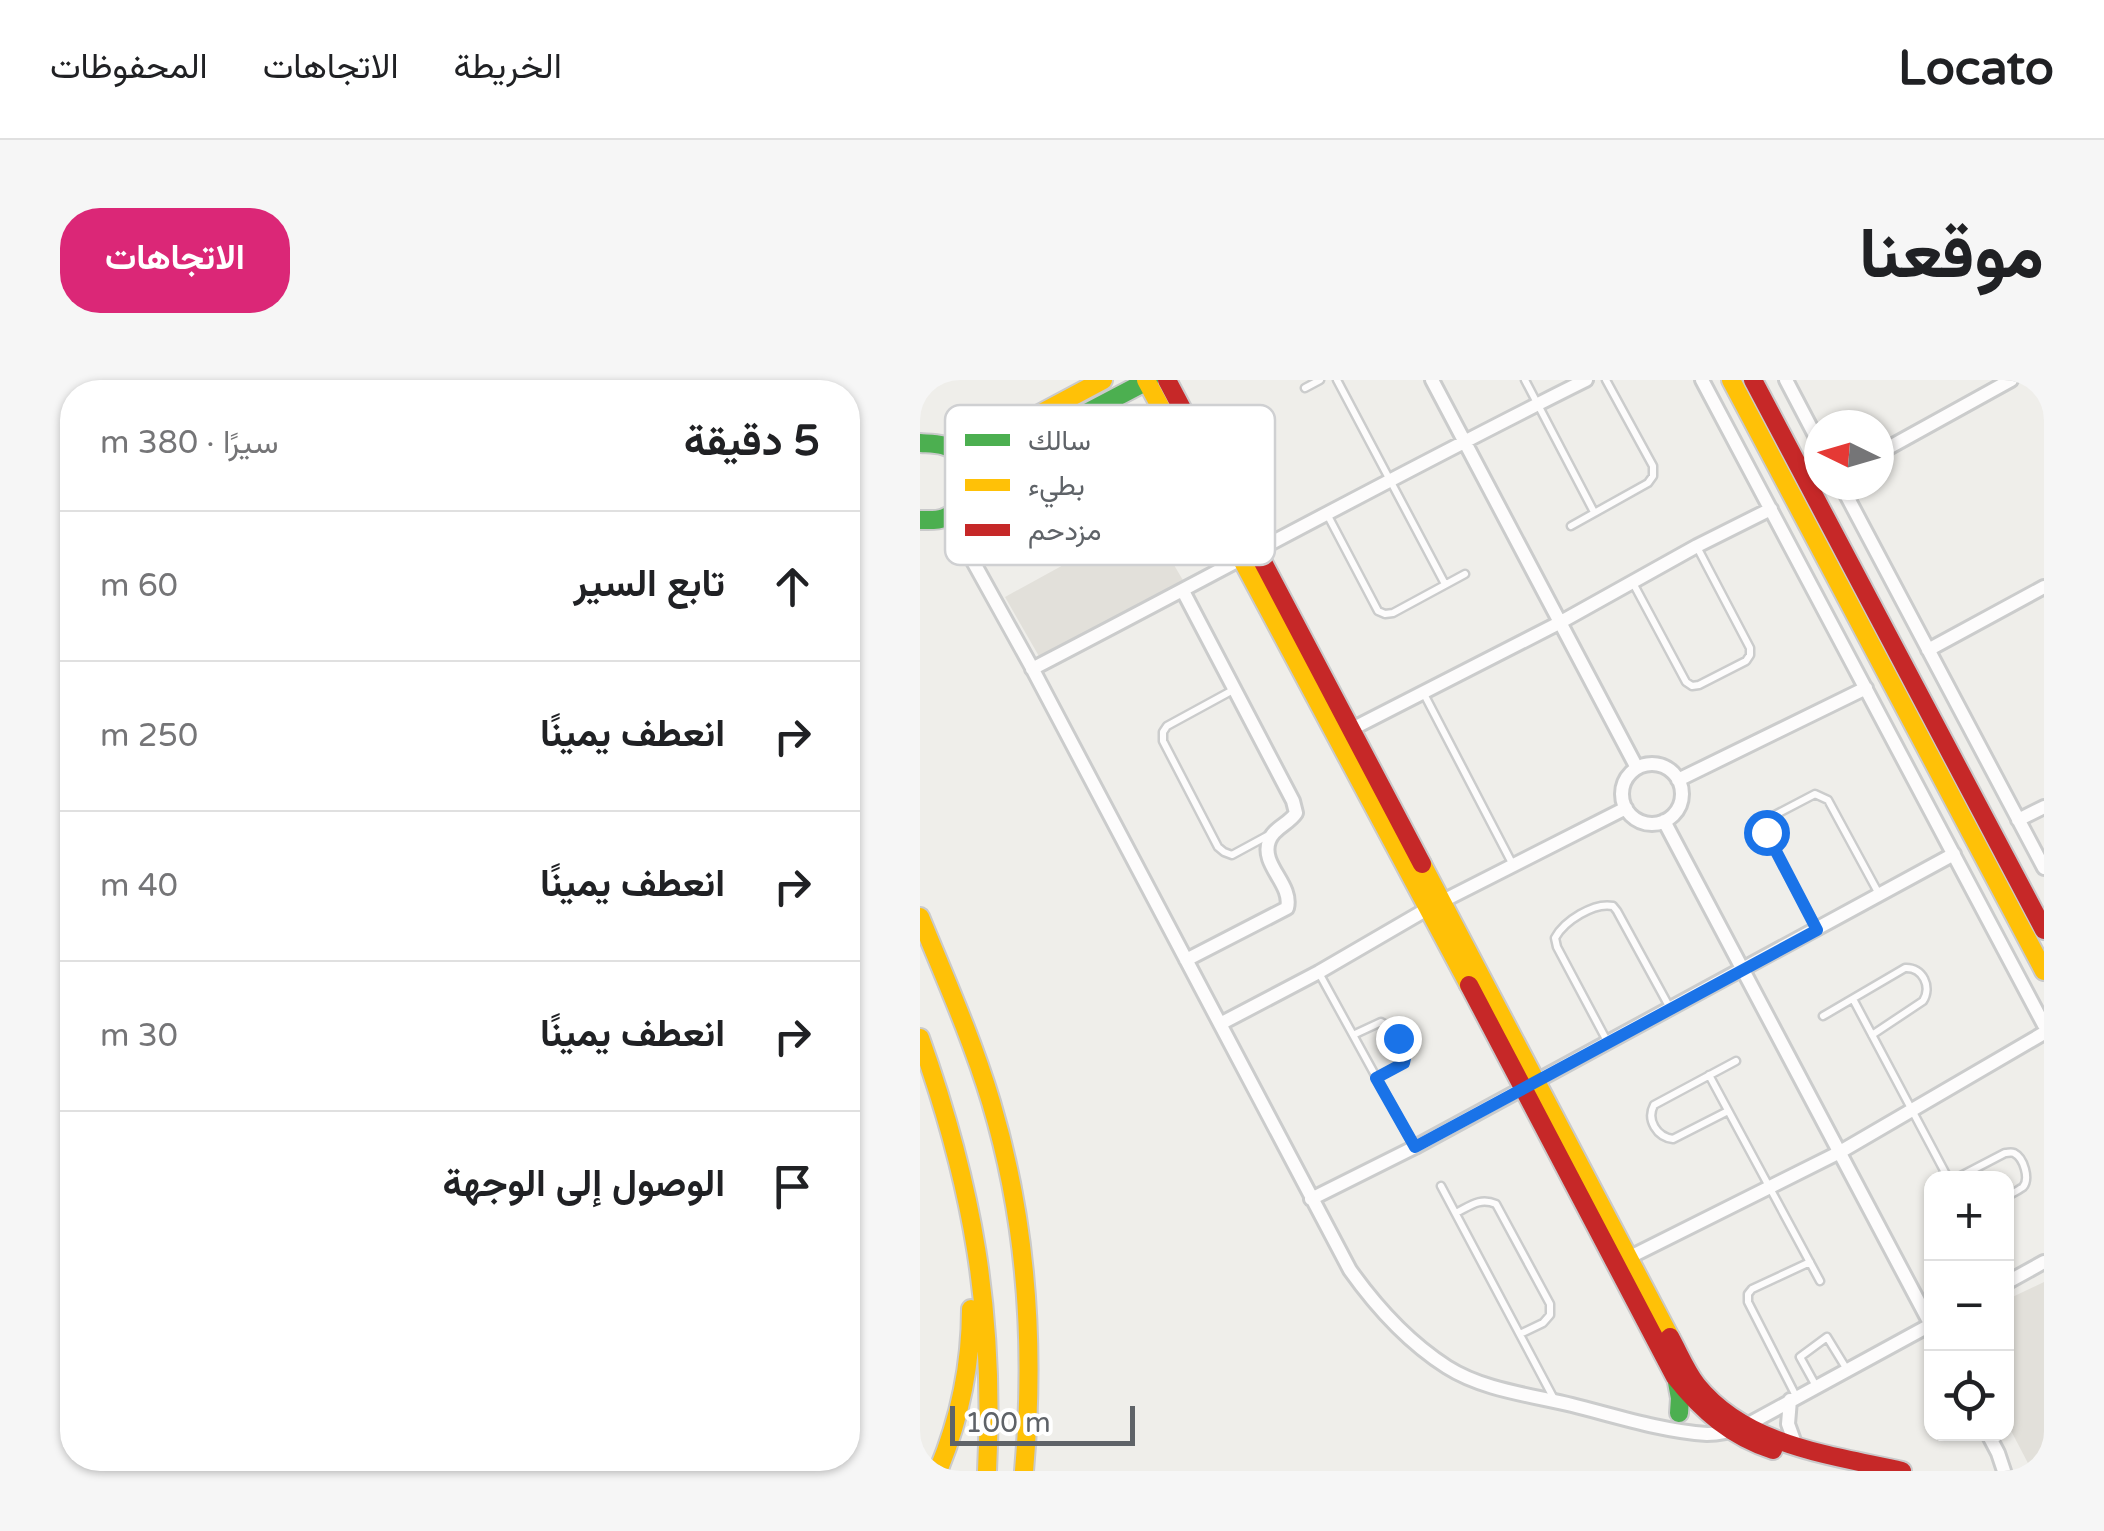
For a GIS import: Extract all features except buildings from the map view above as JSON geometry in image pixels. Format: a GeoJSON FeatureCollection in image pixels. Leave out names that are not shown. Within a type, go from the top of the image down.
{"type":"FeatureCollection","features":[{"type":"Feature","properties":{"kind":"main road"},"geometry":{"type":"LineString","coordinates":[[1056,405],[1103,380]]}},
{"type":"Feature","properties":{"kind":"main road"},"geometry":{"type":"LineString","coordinates":[[1100,405],[1147,380],[1162,405]]}},
{"type":"Feature","properties":{"kind":"main road"},"geometry":{"type":"LineString","coordinates":[[1167,380],[1179,405]]}},
{"type":"Feature","properties":{"kind":"main road"},"geometry":{"type":"LineString","coordinates":[[1731,380],[2044,971]]}},
{"type":"Feature","properties":{"kind":"main road"},"geometry":{"type":"LineString","coordinates":[[1753,380],[2044,930]]}},
{"type":"Feature","properties":{"kind":"main road"},"geometry":{"type":"LineString","coordinates":[[920,443],[945,446]]}},
{"type":"Feature","properties":{"kind":"main road"},"geometry":{"type":"LineString","coordinates":[[920,520],[945,519]]}},
{"type":"Feature","properties":{"kind":"main road"},"geometry":{"type":"LineString","coordinates":[[1255,565],[1623,1262],[1686,1369],[1691,1402]]}},
{"type":"Feature","properties":{"kind":"main road"},"geometry":{"type":"LineString","coordinates":[[920,917],[979,1065],[1018,1219],[1030,1350],[1024,1471]]}},
{"type":"Feature","properties":{"kind":"main road"},"geometry":{"type":"LineString","coordinates":[[920,1038],[952,1132],[976,1242],[990,1398],[987,1471]]}},
{"type":"Feature","properties":{"kind":"main road"},"geometry":{"type":"LineString","coordinates":[[938,1471],[966,1394],[970,1364],[969,1270],[952,1132]]}},
{"type":"Feature","properties":{"kind":"main road"},"geometry":{"type":"LineString","coordinates":[[1623,1262],[1675,1377],[1691,1402],[1728,1416],[1756,1445],[1854,1471]]}},
{"type":"Feature","properties":{"kind":"main road"},"geometry":{"type":"LineString","coordinates":[[1737,1429],[1902,1471]]}},
{"type":"Feature","properties":{"kind":"street"},"geometry":{"type":"LineString","coordinates":[[1432,380],[1636,768]]}},
{"type":"Feature","properties":{"kind":"street"},"geometry":{"type":"LineString","coordinates":[[1275,542],[1586,380]]}},
{"type":"Feature","properties":{"kind":"street"},"geometry":{"type":"LineString","coordinates":[[1702,380],[2044,1025]]}},
{"type":"Feature","properties":{"kind":"street"},"geometry":{"type":"LineString","coordinates":[[1786,380],[1804,414]]}},
{"type":"Feature","properties":{"kind":"street"},"geometry":{"type":"LineString","coordinates":[[1894,445],[2011,380]]}},
{"type":"Feature","properties":{"kind":"street"},"geometry":{"type":"LineString","coordinates":[[1849,500],[2044,868]]}},
{"type":"Feature","properties":{"kind":"street"},"geometry":{"type":"LineString","coordinates":[[1343,733],[1771,509]]}},
{"type":"Feature","properties":{"kind":"street"},"geometry":{"type":"LineString","coordinates":[[976,565],[1350,1270],[1369,1298],[1421,1348],[1450,1369],[1480,1382],[1661,1427],[1711,1434],[1737,1429],[1924,1329]]}},
{"type":"Feature","properties":{"kind":"street"},"geometry":{"type":"LineString","coordinates":[[1032,669],[1233,565]]}},
{"type":"Feature","properties":{"kind":"street"},"geometry":{"type":"LineString","coordinates":[[1928,650],[2044,587]]}},
{"type":"Feature","properties":{"kind":"street"},"geometry":{"type":"LineString","coordinates":[[1183,591],[1296,813],[1273,832],[1267,851],[1288,895],[1287,908],[1186,960]]}},
{"type":"Feature","properties":{"kind":"street"},"geometry":{"type":"LineString","coordinates":[[1678,780],[1866,688]]}},
{"type":"Feature","properties":{"kind":"street"},"geometry":{"type":"LineString","coordinates":[[1655,764],[1672,772],[1678,780],[1678,808],[1664,821],[1644,823],[1626,808],[1624,783],[1636,768],[1655,764]]}},
{"type":"Feature","properties":{"kind":"street"},"geometry":{"type":"LineString","coordinates":[[2018,820],[2044,806]]}},
{"type":"Feature","properties":{"kind":"street"},"geometry":{"type":"LineString","coordinates":[[1220,1024],[1435,905],[1626,808]]}},
{"type":"Feature","properties":{"kind":"street"},"geometry":{"type":"LineString","coordinates":[[1664,821],[1924,1312]]}},
{"type":"Feature","properties":{"kind":"street"},"geometry":{"type":"LineString","coordinates":[[1311,1199],[1415,1147],[1954,854]]}},
{"type":"Feature","properties":{"kind":"street"},"geometry":{"type":"LineString","coordinates":[[1623,1262],[1840,1152],[2044,1033]]}},
{"type":"Feature","properties":{"kind":"street"},"geometry":{"type":"LineString","coordinates":[[2014,1279],[2044,1262]]}},
{"type":"Feature","properties":{"kind":"street"},"geometry":{"type":"LineString","coordinates":[[1793,1398],[1788,1424],[1796,1446]]}},
{"type":"Feature","properties":{"kind":"street"},"geometry":{"type":"LineString","coordinates":[[1661,1427],[1691,1402]]}},
{"type":"Feature","properties":{"kind":"street"},"geometry":{"type":"LineString","coordinates":[[1992,1441],[2004,1471]]}},
{"type":"Feature","properties":{"kind":"lane"},"geometry":{"type":"LineString","coordinates":[[1305,388],[1320,380]]}},
{"type":"Feature","properties":{"kind":"lane"},"geometry":{"type":"LineString","coordinates":[[1336,380],[1444,584]]}},
{"type":"Feature","properties":{"kind":"lane"},"geometry":{"type":"LineString","coordinates":[[1525,380],[1595,512]]}},
{"type":"Feature","properties":{"kind":"lane"},"geometry":{"type":"LineString","coordinates":[[1570,526],[1648,483],[1653,476],[1653,466],[1606,380]]}},
{"type":"Feature","properties":{"kind":"lane"},"geometry":{"type":"LineString","coordinates":[[1327,514],[1378,611],[1393,613],[1465,574]]}},
{"type":"Feature","properties":{"kind":"lane"},"geometry":{"type":"LineString","coordinates":[[1633,583],[1686,682],[1699,685],[1746,661],[1750,648],[1697,546]]}},
{"type":"Feature","properties":{"kind":"lane"},"geometry":{"type":"LineString","coordinates":[[1234,689],[1168,726],[1163,741],[1224,852],[1232,855],[1273,832]]}},
{"type":"Feature","properties":{"kind":"lane"},"geometry":{"type":"LineString","coordinates":[[1423,693],[1513,865]]}},
{"type":"Feature","properties":{"kind":"lane"},"geometry":{"type":"LineString","coordinates":[[1817,930],[1766,832],[1771,817],[1814,794],[1828,800],[1879,895]]}},
{"type":"Feature","properties":{"kind":"lane"},"geometry":{"type":"LineString","coordinates":[[1608,1042],[1555,938],[1563,926],[1599,905],[1618,911],[1671,1009]]}},
{"type":"Feature","properties":{"kind":"lane"},"geometry":{"type":"LineString","coordinates":[[1822,1016],[1905,968],[1920,972],[1928,987],[1923,1002],[1872,1034]]}},
{"type":"Feature","properties":{"kind":"lane"},"geometry":{"type":"LineString","coordinates":[[1318,972],[1415,1147]]}},
{"type":"Feature","properties":{"kind":"lane"},"geometry":{"type":"LineString","coordinates":[[1853,999],[1944,1171]]}},
{"type":"Feature","properties":{"kind":"lane"},"geometry":{"type":"LineString","coordinates":[[1353,1035],[1381,1022],[1398,1038],[1406,1053],[1404,1063],[1376,1078]]}},
{"type":"Feature","properties":{"kind":"lane"},"geometry":{"type":"LineString","coordinates":[[1728,1111],[1673,1139],[1658,1133],[1650,1112],[1654,1105],[1736,1061]]}},
{"type":"Feature","properties":{"kind":"lane"},"geometry":{"type":"LineString","coordinates":[[1710,1076],[1820,1281]]}},
{"type":"Feature","properties":{"kind":"lane"},"geometry":{"type":"LineString","coordinates":[[1971,1171],[2005,1153],[2018,1155],[2026,1180],[2014,1192]]}},
{"type":"Feature","properties":{"kind":"lane"},"geometry":{"type":"LineString","coordinates":[[1442,1186],[1555,1401]]}},
{"type":"Feature","properties":{"kind":"lane"},"geometry":{"type":"LineString","coordinates":[[1456,1213],[1479,1200],[1496,1204],[1550,1304],[1550,1314],[1520,1334]]}},
{"type":"Feature","properties":{"kind":"lane"},"geometry":{"type":"LineString","coordinates":[[1793,1398],[1748,1302],[1748,1294],[1810,1262]]}},
{"type":"Feature","properties":{"kind":"lane"},"geometry":{"type":"LineString","coordinates":[[1816,1386],[1800,1357],[1827,1337],[1847,1370]]}},
{"type":"Feature","properties":{"kind":"shaded area"},"geometry":{"type":"Polygon","coordinates":[[[1063,565],[1174,565],[1184,582],[1040,658],[1005,597],[1063,565]]]}},
{"type":"Feature","properties":{"kind":"shaded area"},"geometry":{"type":"Polygon","coordinates":[[[2044,1282],[2044,1471],[2031,1469],[2014,1436],[2014,1296],[2044,1282]]]}},
{"type":"Feature","properties":{"kind":"traffic: fast"},"geometry":{"type":"LineString","coordinates":[[1101,405],[1149,380]]}},
{"type":"Feature","properties":{"kind":"traffic: fast"},"geometry":{"type":"LineString","coordinates":[[920,443],[945,447]]}},
{"type":"Feature","properties":{"kind":"traffic: fast"},"geometry":{"type":"LineString","coordinates":[[920,520],[945,517]]}},
{"type":"Feature","properties":{"kind":"traffic: fast"},"geometry":{"type":"LineString","coordinates":[[1677,1382],[1679,1413]]}},
{"type":"Feature","properties":{"kind":"traffic: slow"},"geometry":{"type":"LineString","coordinates":[[1056,405],[1103,380]]}},
{"type":"Feature","properties":{"kind":"traffic: slow"},"geometry":{"type":"LineString","coordinates":[[1146,380],[1159,405]]}},
{"type":"Feature","properties":{"kind":"traffic: slow"},"geometry":{"type":"LineString","coordinates":[[1731,380],[2044,971]]}},
{"type":"Feature","properties":{"kind":"traffic: slow"},"geometry":{"type":"LineString","coordinates":[[1245,565],[1469,985]]}},
{"type":"Feature","properties":{"kind":"traffic: slow"},"geometry":{"type":"LineString","coordinates":[[1422,864],[1670,1337]]}},
{"type":"Feature","properties":{"kind":"traffic: slow"},"geometry":{"type":"LineString","coordinates":[[920,917],[984,1078],[1013,1193],[1028,1331],[1024,1471]]}},
{"type":"Feature","properties":{"kind":"traffic: slow"},"geometry":{"type":"LineString","coordinates":[[920,1038],[954,1146],[976,1251],[987,1358],[987,1471]]}},
{"type":"Feature","properties":{"kind":"traffic: slow"},"geometry":{"type":"LineString","coordinates":[[938,1471],[963,1392],[971,1309]]}},
{"type":"Feature","properties":{"kind":"traffic: jam"},"geometry":{"type":"LineString","coordinates":[[1167,380],[1180,405]]}},
{"type":"Feature","properties":{"kind":"traffic: jam"},"geometry":{"type":"LineString","coordinates":[[1753,380],[2044,930]]}},
{"type":"Feature","properties":{"kind":"traffic: jam"},"geometry":{"type":"LineString","coordinates":[[1264,565],[1422,864]]}},
{"type":"Feature","properties":{"kind":"traffic: jam"},"geometry":{"type":"LineString","coordinates":[[1469,985],[1675,1377],[1718,1421],[1773,1450]]}},
{"type":"Feature","properties":{"kind":"traffic: jam"},"geometry":{"type":"LineString","coordinates":[[1670,1337],[1697,1385],[1740,1422],[1791,1445],[1902,1471]]}},
{"type":"Feature","properties":{"kind":"route"},"geometry":{"type":"LineString","coordinates":[[1398,1038],[1406,1060],[1376,1078],[1415,1147],[1817,930],[1766,832]]}}]}
